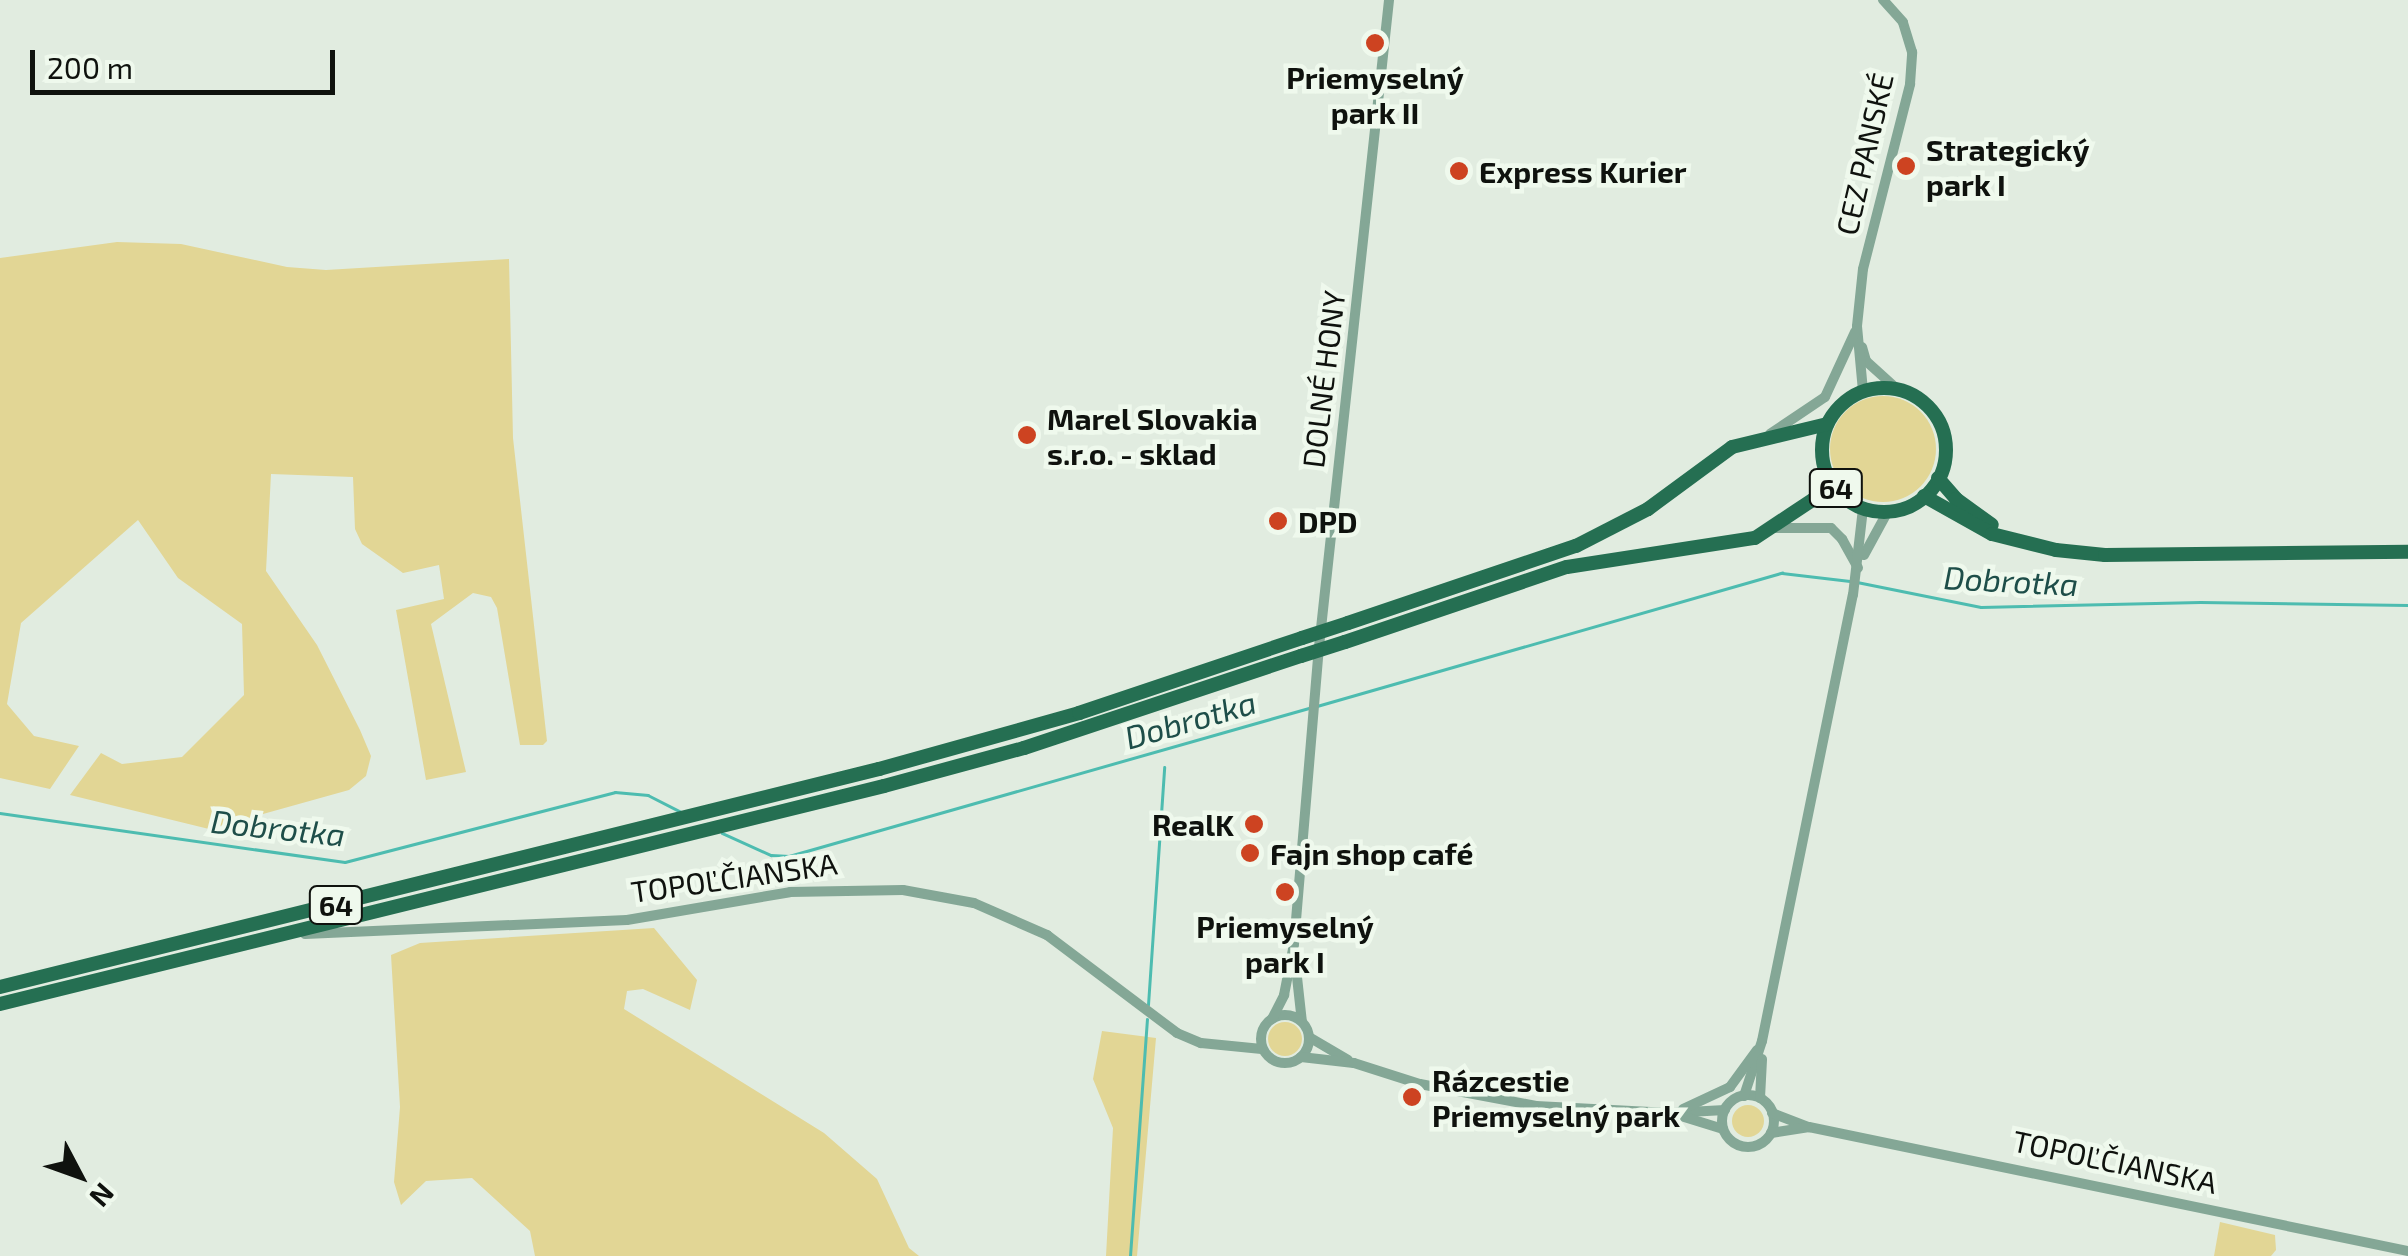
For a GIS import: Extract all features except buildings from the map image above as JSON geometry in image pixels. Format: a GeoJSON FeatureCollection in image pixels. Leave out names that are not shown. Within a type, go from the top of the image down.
{"type":"FeatureCollection","features":[{"type":"Feature","properties":{"kind":"main road"},"geometry":{"type":"LineString","coordinates":[[1863,391],[1897,389],[1920,399],[1940,424],[1945,456],[1938,478],[1982,519],[2009,537]]}},
{"type":"Feature","properties":{"kind":"main road","name":"64"},"geometry":{"type":"LineString","coordinates":[[1863,391],[1836,410],[1827,424],[1822,460],[1839,492],[1863,508],[1888,511],[1924,496],[1938,478]]}},
{"type":"Feature","properties":{"kind":"main road","name":"64"},"geometry":{"type":"LineString","coordinates":[[0,987],[1019,731],[1576,546],[1648,509],[1732,447],[1827,424]]}},
{"type":"Feature","properties":{"kind":"main road","name":"64"},"geometry":{"type":"LineString","coordinates":[[0,1004],[289,935],[1024,748],[1568,567],[1617,556],[1729,545],[1775,528],[1814,500],[1839,492]]}},
{"type":"Feature","properties":{"kind":"main road"},"geometry":{"type":"LineString","coordinates":[[1924,496],[1992,534],[2056,550],[2104,554],[2408,552]]}},
{"type":"Feature","properties":{"kind":"street","name":"DOLNÉ HONY"},"geometry":{"type":"LineString","coordinates":[[1272,1018],[1284,995],[1294,944],[1316,688],[1389,0]]}},
{"type":"Feature","properties":{"kind":"street","name":"CEZ PANSKÉ"},"geometry":{"type":"LineString","coordinates":[[1857,326],[1862,268],[1910,84],[1912,52],[1902,22],[1884,0]]}},
{"type":"Feature","properties":{"kind":"street"},"geometry":{"type":"LineString","coordinates":[[1857,326],[1866,361],[1897,389]]}},
{"type":"Feature","properties":{"kind":"street"},"geometry":{"type":"LineString","coordinates":[[1857,326],[1863,391]]}},
{"type":"Feature","properties":{"kind":"street"},"geometry":{"type":"LineString","coordinates":[[1766,436],[1826,397],[1857,326]]}},
{"type":"Feature","properties":{"kind":"street"},"geometry":{"type":"LineString","coordinates":[[1723,1129],[1725,1110],[1744,1096],[1762,1041],[1858,569],[1863,508]]}},
{"type":"Feature","properties":{"kind":"street"},"geometry":{"type":"LineString","coordinates":[[1858,569],[1888,511]]}},
{"type":"Feature","properties":{"kind":"street"},"geometry":{"type":"LineString","coordinates":[[1775,528],[1831,528],[1842,539],[1858,569]]}},
{"type":"Feature","properties":{"kind":"street","name":"TOPOĽČIANSKA"},"geometry":{"type":"LineString","coordinates":[[289,935],[627,920],[790,892],[902,890],[974,903],[1047,935],[1177,1033],[1201,1042],[1262,1049]]}},
{"type":"Feature","properties":{"kind":"street","name":"DOLNÉ HONY"},"geometry":{"type":"LineString","coordinates":[[1294,944],[1302,1022]]}},
{"type":"Feature","properties":{"kind":"street"},"geometry":{"type":"LineString","coordinates":[[1288,1015],[1302,1022],[1309,1037],[1301,1058],[1279,1063],[1262,1049],[1262,1031],[1272,1018],[1288,1015]]}},
{"type":"Feature","properties":{"kind":"street","name":"TOPOĽČIANSKA"},"geometry":{"type":"LineString","coordinates":[[1309,1037],[1354,1063]]}},
{"type":"Feature","properties":{"kind":"street"},"geometry":{"type":"LineString","coordinates":[[1762,1041],[1760,1098],[1772,1113],[1771,1132]]}},
{"type":"Feature","properties":{"kind":"street"},"geometry":{"type":"LineString","coordinates":[[1670,1114],[1719,1095],[1762,1041]]}},
{"type":"Feature","properties":{"kind":"street","name":"TOPOĽČIANSKA"},"geometry":{"type":"LineString","coordinates":[[1301,1058],[1354,1063],[1487,1099],[1670,1114],[1725,1110]]}},
{"type":"Feature","properties":{"kind":"street"},"geometry":{"type":"LineString","coordinates":[[1744,1096],[1760,1098]]}},
{"type":"Feature","properties":{"kind":"street","name":"TOPOĽČIANSKA"},"geometry":{"type":"LineString","coordinates":[[1772,1113],[1810,1127],[2408,1251]]}},
{"type":"Feature","properties":{"kind":"street","name":"TOPOĽČIANSKA"},"geometry":{"type":"LineString","coordinates":[[1670,1114],[1723,1129],[1736,1144],[1746,1147],[1765,1141],[1771,1132],[1810,1127]]}},
{"type":"Feature","properties":{"kind":"shaded area"},"geometry":{"type":"Polygon","coordinates":[[[117,242],[181,244],[287,267],[326,270],[509,259],[513,438],[547,741],[543,745],[520,745],[497,608],[491,597],[473,593],[431,624],[466,772],[426,780],[396,610],[444,599],[439,565],[403,573],[362,544],[355,529],[353,477],[271,474],[266,571],[317,645],[360,730],[371,756],[366,776],[349,790],[209,829],[70,795],[101,753],[122,764],[182,757],[244,695],[242,624],[178,578],[138,520],[21,623],[7,704],[34,736],[79,746],[50,789],[0,778],[0,258],[117,242]]]}},
{"type":"Feature","properties":{"kind":"shaded area"},"geometry":{"type":"Polygon","coordinates":[[[1883,396],[1903,400],[1921,411],[1932,429],[1936,449],[1932,469],[1921,487],[1903,498],[1883,502],[1863,498],[1845,487],[1834,469],[1830,449],[1834,429],[1845,411],[1863,400],[1883,396]]]}},
{"type":"Feature","properties":{"kind":"shaded area"},"geometry":{"type":"Polygon","coordinates":[[[654,928],[697,980],[690,1010],[643,989],[627,991],[624,1009],[824,1133],[877,1179],[909,1248],[919,1256],[535,1256],[530,1231],[472,1178],[426,1181],[401,1205],[394,1182],[400,1107],[391,955],[420,943],[654,928]]]}},
{"type":"Feature","properties":{"kind":"shaded area"},"geometry":{"type":"Polygon","coordinates":[[[1285,1022],[1297,1027],[1302,1039],[1297,1051],[1285,1056],[1273,1051],[1268,1039],[1273,1027],[1285,1022]]]}},
{"type":"Feature","properties":{"kind":"shaded area"},"geometry":{"type":"Polygon","coordinates":[[[1102,1031],[1156,1038],[1137,1256],[1106,1256],[1113,1128],[1093,1079],[1102,1031]]]}},
{"type":"Feature","properties":{"kind":"shaded area"},"geometry":{"type":"Polygon","coordinates":[[[1748,1105],[1759,1110],[1764,1121],[1759,1132],[1748,1137],[1737,1132],[1732,1121],[1737,1110],[1748,1105]]]}},
{"type":"Feature","properties":{"kind":"shaded area"},"geometry":{"type":"Polygon","coordinates":[[[2220,1222],[2275,1235],[2276,1250],[2271,1256],[2214,1256],[2220,1222]]]}},
{"type":"Feature","properties":{"kind":"waterway","name":"Dobrotka"},"geometry":{"type":"LineString","coordinates":[[1317,706],[1782,573],[1850,581]]}},
{"type":"Feature","properties":{"kind":"waterway","name":"Dobrotka"},"geometry":{"type":"LineString","coordinates":[[1857,582],[1981,607],[2200,602],[2408,605]]}},
{"type":"Feature","properties":{"kind":"waterway","name":"Dobrotka"},"geometry":{"type":"LineString","coordinates":[[722,833],[771,855],[789,856],[1309,708]]}},
{"type":"Feature","properties":{"kind":"waterway"},"geometry":{"type":"LineString","coordinates":[[1148,1005],[1164,768]]}},
{"type":"Feature","properties":{"kind":"waterway","name":"Dobrotka"},"geometry":{"type":"LineString","coordinates":[[0,813],[345,862],[615,792],[648,795],[680,811]]}},
{"type":"Feature","properties":{"kind":"waterway"},"geometry":{"type":"LineString","coordinates":[[1130,1256],[1147,1020]]}},
{"type":"Feature","properties":{"kind":"place","name":"Priemyselný park II"},"geometry":{"type":"Point","coordinates":[1375,43]}},
{"type":"Feature","properties":{"kind":"place","name":"Strategický park I"},"geometry":{"type":"Point","coordinates":[1906,166]}},
{"type":"Feature","properties":{"kind":"place","name":"Express Kurier"},"geometry":{"type":"Point","coordinates":[1459,171]}},
{"type":"Feature","properties":{"kind":"place","name":"Marel Slovakia s.r.o. - sklad"},"geometry":{"type":"Point","coordinates":[1027,435]}},
{"type":"Feature","properties":{"kind":"place","name":"DPD"},"geometry":{"type":"Point","coordinates":[1278,521]}},
{"type":"Feature","properties":{"kind":"place","name":"RealK"},"geometry":{"type":"Point","coordinates":[1254,824]}},
{"type":"Feature","properties":{"kind":"place","name":"Fajn shop café"},"geometry":{"type":"Point","coordinates":[1250,853]}},
{"type":"Feature","properties":{"kind":"place","name":"Priemyselný park I"},"geometry":{"type":"Point","coordinates":[1285,892]}},
{"type":"Feature","properties":{"kind":"place","name":"Rázcestie Priemyselný park"},"geometry":{"type":"Point","coordinates":[1412,1097]}}]}
